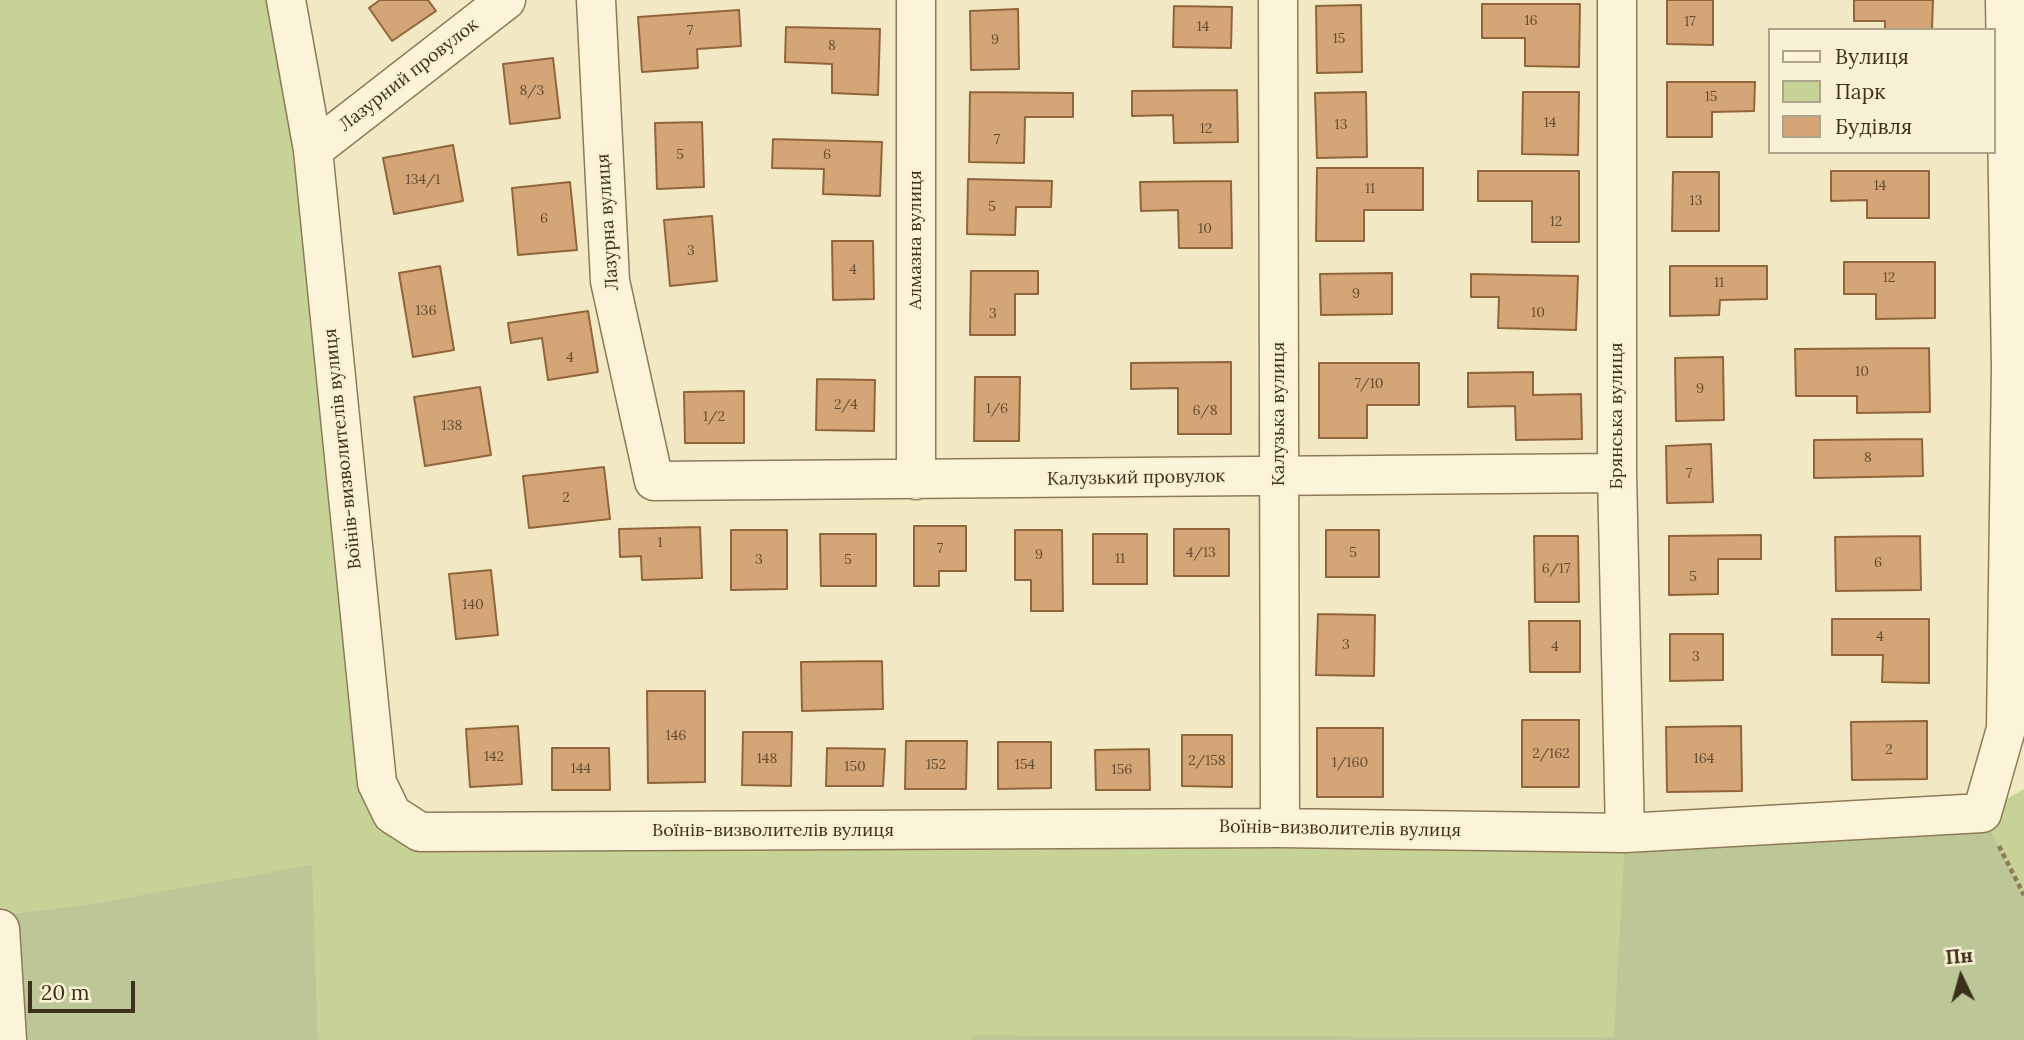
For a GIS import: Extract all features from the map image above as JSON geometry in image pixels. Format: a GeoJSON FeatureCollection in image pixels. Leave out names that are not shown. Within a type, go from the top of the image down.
{"type":"FeatureCollection","features":[{"type":"Feature","properties":{"kind":"street","name":"Воїнів-визволителів вулиця"},"geometry":{"type":"LineString","coordinates":[[286,0],[313,150],[377,783],[392,814],[420,832],[1280,828],[1625,833],[1982,813]]}},
{"type":"Feature","properties":{"kind":"street","name":"Лазурний провулок"},"geometry":{"type":"LineString","coordinates":[[313,150],[506,0]]}},
{"type":"Feature","properties":{"kind":"street","name":"Лазурна вулиця"},"geometry":{"type":"LineString","coordinates":[[596,0],[610,281],[654,481]]}},
{"type":"Feature","properties":{"kind":"street","name":"Алмазна вулиця"},"geometry":{"type":"LineString","coordinates":[[916,0],[916,480]]}},
{"type":"Feature","properties":{"kind":"street","name":"Калузька вулиця"},"geometry":{"type":"LineString","coordinates":[[1278,0],[1280,828]]}},
{"type":"Feature","properties":{"kind":"street","name":"Брянська вулиця"},"geometry":{"type":"LineString","coordinates":[[1616,0],[1617,473],[1625,833]]}},
{"type":"Feature","properties":{"kind":"street"},"geometry":{"type":"LineString","coordinates":[[1982,813],[2015,728],[2017,366],[2005,0]]}},
{"type":"Feature","properties":{"kind":"street","name":"Калузький провулок"},"geometry":{"type":"LineString","coordinates":[[654,481],[1617,473]]}},
{"type":"Feature","properties":{"kind":"street"},"geometry":{"type":"LineString","coordinates":[[0,929],[7,1040]]}},
{"type":"Feature","properties":{"kind":"path"},"geometry":{"type":"LineString","coordinates":[[1982,813],[2024,895]]}},
{"type":"Feature","properties":{"kind":"green space"},"geometry":{"type":"Polygon","coordinates":[[[0,0],[286,0],[392,814],[1625,833],[1615,1037],[976,1035],[969,1040],[318,1040],[311,866],[85,905],[0,915],[0,0]]]}},
{"type":"Feature","properties":{"kind":"green space"},"geometry":{"type":"Polygon","coordinates":[[[2024,789],[2024,895],[1982,813],[2024,789]]]}},
{"type":"Feature","properties":{"kind":"green space"},"geometry":{"type":"Polygon","coordinates":[[[1982,813],[2024,895],[2024,1040],[969,1040],[976,1035],[1614,1037],[1625,833],[1982,813]]]}},
{"type":"Feature","properties":{"kind":"green space"},"geometry":{"type":"Polygon","coordinates":[[[312,865],[318,1040],[7,1040],[0,915],[85,905],[312,865]]]}},
{"type":"Feature","properties":{"kind":"building"},"geometry":{"type":"Polygon","coordinates":[[[380,0],[428,0],[436,11],[392,41],[369,8],[380,0]]]}},
{"type":"Feature","properties":{"kind":"building"},"geometry":{"type":"Polygon","coordinates":[[[1667,0],[1713,0],[1713,45],[1667,44],[1667,0]]]}},
{"type":"Feature","properties":{"kind":"building"},"geometry":{"type":"Polygon","coordinates":[[[1854,0],[1933,0],[1932,28],[1885,28],[1885,21],[1854,21],[1854,0]]]}},
{"type":"Feature","properties":{"kind":"building"},"geometry":{"type":"Polygon","coordinates":[[[1482,4],[1580,4],[1579,67],[1525,66],[1525,38],[1482,38],[1482,4]]]}},
{"type":"Feature","properties":{"kind":"building"},"geometry":{"type":"Polygon","coordinates":[[[1361,5],[1362,72],[1317,73],[1316,6],[1361,5]]]}},
{"type":"Feature","properties":{"kind":"building"},"geometry":{"type":"Polygon","coordinates":[[[1174,6],[1232,7],[1231,48],[1173,47],[1174,6]]]}},
{"type":"Feature","properties":{"kind":"building"},"geometry":{"type":"Polygon","coordinates":[[[1018,9],[1019,69],[971,70],[970,11],[1018,9]]]}},
{"type":"Feature","properties":{"kind":"building"},"geometry":{"type":"Polygon","coordinates":[[[739,10],[741,46],[697,49],[698,68],[642,72],[638,17],[739,10]]]}},
{"type":"Feature","properties":{"kind":"building"},"geometry":{"type":"Polygon","coordinates":[[[786,27],[880,29],[878,95],[832,93],[832,64],[785,62],[786,27]]]}},
{"type":"Feature","properties":{"kind":"building"},"geometry":{"type":"Polygon","coordinates":[[[553,58],[560,118],[510,124],[503,64],[553,58]]]}},
{"type":"Feature","properties":{"kind":"building"},"geometry":{"type":"Polygon","coordinates":[[[1667,82],[1755,82],[1754,111],[1712,112],[1712,137],[1667,137],[1667,82]]]}},
{"type":"Feature","properties":{"kind":"building"},"geometry":{"type":"Polygon","coordinates":[[[1237,90],[1238,142],[1174,143],[1173,115],[1132,116],[1132,91],[1237,90]]]}},
{"type":"Feature","properties":{"kind":"building"},"geometry":{"type":"Polygon","coordinates":[[[970,92],[1073,93],[1073,117],[1025,117],[1024,163],[969,162],[970,92]]]}},
{"type":"Feature","properties":{"kind":"building"},"geometry":{"type":"Polygon","coordinates":[[[1366,92],[1367,157],[1317,158],[1315,93],[1366,92]]]}},
{"type":"Feature","properties":{"kind":"building"},"geometry":{"type":"Polygon","coordinates":[[[1523,92],[1579,92],[1578,155],[1522,154],[1523,92]]]}},
{"type":"Feature","properties":{"kind":"building"},"geometry":{"type":"Polygon","coordinates":[[[702,122],[704,187],[657,189],[655,123],[702,122]]]}},
{"type":"Feature","properties":{"kind":"building"},"geometry":{"type":"Polygon","coordinates":[[[773,139],[882,142],[880,196],[823,194],[824,169],[772,168],[773,139]]]}},
{"type":"Feature","properties":{"kind":"building"},"geometry":{"type":"Polygon","coordinates":[[[453,145],[463,201],[394,214],[383,158],[453,145]]]}},
{"type":"Feature","properties":{"kind":"building"},"geometry":{"type":"Polygon","coordinates":[[[1317,168],[1423,168],[1423,210],[1364,210],[1364,241],[1316,241],[1317,168]]]}},
{"type":"Feature","properties":{"kind":"building"},"geometry":{"type":"Polygon","coordinates":[[[1478,171],[1579,171],[1579,242],[1532,242],[1532,201],[1478,201],[1478,171]]]}},
{"type":"Feature","properties":{"kind":"building"},"geometry":{"type":"Polygon","coordinates":[[[1831,171],[1929,171],[1929,218],[1867,218],[1867,200],[1831,201],[1831,171]]]}},
{"type":"Feature","properties":{"kind":"building"},"geometry":{"type":"Polygon","coordinates":[[[1673,172],[1719,172],[1719,231],[1672,231],[1673,172]]]}},
{"type":"Feature","properties":{"kind":"building"},"geometry":{"type":"Polygon","coordinates":[[[968,179],[1052,181],[1051,207],[1016,207],[1015,235],[967,234],[968,179]]]}},
{"type":"Feature","properties":{"kind":"building"},"geometry":{"type":"Polygon","coordinates":[[[1231,181],[1232,248],[1179,248],[1178,210],[1141,211],[1140,182],[1231,181]]]}},
{"type":"Feature","properties":{"kind":"building"},"geometry":{"type":"Polygon","coordinates":[[[570,182],[577,250],[518,255],[512,188],[570,182]]]}},
{"type":"Feature","properties":{"kind":"building"},"geometry":{"type":"Polygon","coordinates":[[[712,216],[717,281],[670,286],[664,220],[712,216]]]}},
{"type":"Feature","properties":{"kind":"building"},"geometry":{"type":"Polygon","coordinates":[[[832,241],[873,241],[874,299],[833,300],[832,241]]]}},
{"type":"Feature","properties":{"kind":"building"},"geometry":{"type":"Polygon","coordinates":[[[1844,262],[1935,262],[1935,318],[1876,319],[1876,294],[1844,294],[1844,262]]]}},
{"type":"Feature","properties":{"kind":"building"},"geometry":{"type":"Polygon","coordinates":[[[440,266],[454,350],[413,357],[399,273],[440,266]]]}},
{"type":"Feature","properties":{"kind":"building"},"geometry":{"type":"Polygon","coordinates":[[[1670,266],[1767,266],[1767,299],[1720,300],[1719,315],[1670,316],[1670,266]]]}},
{"type":"Feature","properties":{"kind":"building"},"geometry":{"type":"Polygon","coordinates":[[[971,271],[1038,271],[1038,294],[1015,294],[1015,335],[970,335],[971,271]]]}},
{"type":"Feature","properties":{"kind":"building"},"geometry":{"type":"Polygon","coordinates":[[[1392,273],[1392,314],[1321,315],[1320,274],[1392,273]]]}},
{"type":"Feature","properties":{"kind":"building"},"geometry":{"type":"Polygon","coordinates":[[[1471,274],[1578,276],[1576,330],[1498,328],[1499,297],[1471,297],[1471,274]]]}},
{"type":"Feature","properties":{"kind":"building"},"geometry":{"type":"Polygon","coordinates":[[[588,311],[598,372],[548,380],[542,338],[511,343],[508,323],[588,311]]]}},
{"type":"Feature","properties":{"kind":"building"},"geometry":{"type":"Polygon","coordinates":[[[1929,348],[1930,412],[1857,413],[1857,396],[1796,396],[1795,349],[1929,348]]]}},
{"type":"Feature","properties":{"kind":"building"},"geometry":{"type":"Polygon","coordinates":[[[1723,357],[1724,420],[1676,421],[1675,358],[1723,357]]]}},
{"type":"Feature","properties":{"kind":"building"},"geometry":{"type":"Polygon","coordinates":[[[1231,362],[1231,434],[1178,434],[1178,388],[1131,389],[1131,363],[1231,362]]]}},
{"type":"Feature","properties":{"kind":"building"},"geometry":{"type":"Polygon","coordinates":[[[1319,363],[1419,363],[1419,405],[1367,405],[1367,438],[1319,438],[1319,363]]]}},
{"type":"Feature","properties":{"kind":"building"},"geometry":{"type":"Polygon","coordinates":[[[1533,372],[1533,395],[1581,394],[1582,439],[1516,440],[1515,406],[1468,407],[1468,373],[1533,372]]]}},
{"type":"Feature","properties":{"kind":"building"},"geometry":{"type":"Polygon","coordinates":[[[975,377],[1020,377],[1019,441],[974,441],[975,377]]]}},
{"type":"Feature","properties":{"kind":"building"},"geometry":{"type":"Polygon","coordinates":[[[817,379],[875,380],[874,431],[816,430],[817,379]]]}},
{"type":"Feature","properties":{"kind":"building"},"geometry":{"type":"Polygon","coordinates":[[[480,387],[491,455],[425,466],[414,397],[480,387]]]}},
{"type":"Feature","properties":{"kind":"building"},"geometry":{"type":"Polygon","coordinates":[[[744,391],[744,443],[685,443],[684,392],[744,391]]]}},
{"type":"Feature","properties":{"kind":"building"},"geometry":{"type":"Polygon","coordinates":[[[1922,439],[1923,476],[1814,478],[1814,440],[1922,439]]]}},
{"type":"Feature","properties":{"kind":"building"},"geometry":{"type":"Polygon","coordinates":[[[1711,444],[1713,502],[1667,503],[1666,446],[1711,444]]]}},
{"type":"Feature","properties":{"kind":"building"},"geometry":{"type":"Polygon","coordinates":[[[604,467],[610,519],[529,528],[523,476],[604,467]]]}},
{"type":"Feature","properties":{"kind":"building"},"geometry":{"type":"Polygon","coordinates":[[[914,526],[966,526],[966,571],[939,571],[939,586],[914,586],[914,526]]]}},
{"type":"Feature","properties":{"kind":"building"},"geometry":{"type":"Polygon","coordinates":[[[700,527],[702,578],[642,580],[641,556],[620,557],[619,529],[700,527]]]}},
{"type":"Feature","properties":{"kind":"building"},"geometry":{"type":"Polygon","coordinates":[[[1174,529],[1229,529],[1229,576],[1174,576],[1174,529]]]}},
{"type":"Feature","properties":{"kind":"building"},"geometry":{"type":"Polygon","coordinates":[[[731,530],[787,530],[787,589],[731,590],[731,530]]]}},
{"type":"Feature","properties":{"kind":"building"},"geometry":{"type":"Polygon","coordinates":[[[1015,530],[1062,530],[1063,611],[1031,611],[1031,580],[1015,580],[1015,530]]]}},
{"type":"Feature","properties":{"kind":"building"},"geometry":{"type":"Polygon","coordinates":[[[1326,530],[1379,530],[1379,577],[1326,577],[1326,530]]]}},
{"type":"Feature","properties":{"kind":"building"},"geometry":{"type":"Polygon","coordinates":[[[820,534],[876,534],[876,586],[821,586],[820,534]]]}},
{"type":"Feature","properties":{"kind":"building"},"geometry":{"type":"Polygon","coordinates":[[[1093,534],[1147,534],[1147,584],[1093,584],[1093,534]]]}},
{"type":"Feature","properties":{"kind":"building"},"geometry":{"type":"Polygon","coordinates":[[[1761,535],[1761,559],[1718,559],[1718,594],[1669,595],[1669,536],[1761,535]]]}},
{"type":"Feature","properties":{"kind":"building"},"geometry":{"type":"Polygon","coordinates":[[[1534,536],[1578,536],[1579,602],[1535,602],[1534,536]]]}},
{"type":"Feature","properties":{"kind":"building"},"geometry":{"type":"Polygon","coordinates":[[[1920,536],[1921,590],[1836,591],[1835,537],[1920,536]]]}},
{"type":"Feature","properties":{"kind":"building"},"geometry":{"type":"Polygon","coordinates":[[[491,570],[498,635],[456,639],[449,574],[491,570]]]}},
{"type":"Feature","properties":{"kind":"building"},"geometry":{"type":"Polygon","coordinates":[[[1318,614],[1375,615],[1374,676],[1316,675],[1318,614]]]}},
{"type":"Feature","properties":{"kind":"building"},"geometry":{"type":"Polygon","coordinates":[[[1832,619],[1929,619],[1929,683],[1882,682],[1883,655],[1832,655],[1832,619]]]}},
{"type":"Feature","properties":{"kind":"building"},"geometry":{"type":"Polygon","coordinates":[[[1529,621],[1580,621],[1580,672],[1530,672],[1529,621]]]}},
{"type":"Feature","properties":{"kind":"building"},"geometry":{"type":"Polygon","coordinates":[[[1670,634],[1723,634],[1723,680],[1670,681],[1670,634]]]}},
{"type":"Feature","properties":{"kind":"building"},"geometry":{"type":"Polygon","coordinates":[[[882,661],[883,709],[802,711],[801,662],[882,661]]]}},
{"type":"Feature","properties":{"kind":"building"},"geometry":{"type":"Polygon","coordinates":[[[647,691],[705,691],[705,782],[648,783],[647,691]]]}},
{"type":"Feature","properties":{"kind":"building"},"geometry":{"type":"Polygon","coordinates":[[[1522,720],[1579,720],[1579,787],[1522,787],[1522,720]]]}},
{"type":"Feature","properties":{"kind":"building"},"geometry":{"type":"Polygon","coordinates":[[[1927,721],[1927,779],[1852,780],[1851,722],[1927,721]]]}},
{"type":"Feature","properties":{"kind":"building"},"geometry":{"type":"Polygon","coordinates":[[[518,726],[522,784],[470,787],[466,729],[518,726]]]}},
{"type":"Feature","properties":{"kind":"building"},"geometry":{"type":"Polygon","coordinates":[[[1741,726],[1742,791],[1667,792],[1666,727],[1741,726]]]}},
{"type":"Feature","properties":{"kind":"building"},"geometry":{"type":"Polygon","coordinates":[[[1317,728],[1383,728],[1383,797],[1317,797],[1317,728]]]}},
{"type":"Feature","properties":{"kind":"building"},"geometry":{"type":"Polygon","coordinates":[[[743,732],[792,732],[791,786],[742,785],[743,732]]]}},
{"type":"Feature","properties":{"kind":"building"},"geometry":{"type":"Polygon","coordinates":[[[1182,735],[1232,735],[1232,787],[1182,786],[1182,735]]]}},
{"type":"Feature","properties":{"kind":"building"},"geometry":{"type":"Polygon","coordinates":[[[906,741],[967,741],[966,789],[905,789],[906,741]]]}},
{"type":"Feature","properties":{"kind":"building"},"geometry":{"type":"Polygon","coordinates":[[[998,742],[1051,742],[1051,788],[998,789],[998,742]]]}},
{"type":"Feature","properties":{"kind":"building"},"geometry":{"type":"Polygon","coordinates":[[[552,748],[609,748],[610,790],[552,790],[552,748]]]}},
{"type":"Feature","properties":{"kind":"building"},"geometry":{"type":"Polygon","coordinates":[[[827,748],[885,749],[883,786],[826,786],[827,748]]]}},
{"type":"Feature","properties":{"kind":"building"},"geometry":{"type":"Polygon","coordinates":[[[1149,749],[1150,790],[1096,790],[1095,750],[1149,749]]]}}]}
